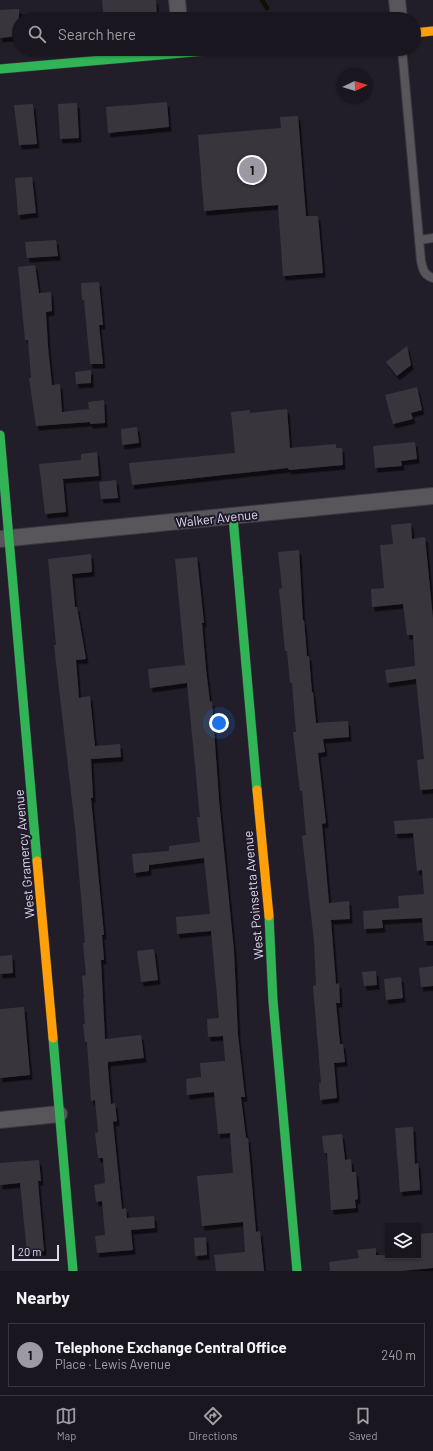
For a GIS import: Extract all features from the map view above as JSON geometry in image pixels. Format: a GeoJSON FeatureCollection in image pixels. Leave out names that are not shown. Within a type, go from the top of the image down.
{"type":"FeatureCollection","features":[{"type":"Feature","properties":{"kind":"street"},"geometry":{"type":"LineString","coordinates":[[177,0],[178,12]]}},
{"type":"Feature","properties":{"kind":"street"},"geometry":{"type":"LineString","coordinates":[[397,0],[398,12]]}},
{"type":"Feature","properties":{"kind":"street"},"geometry":{"type":"LineString","coordinates":[[421,32],[433,31]]}},
{"type":"Feature","properties":{"kind":"street"},"geometry":{"type":"LineString","coordinates":[[0,69],[131,56]]}},
{"type":"Feature","properties":{"kind":"street","name":"West Gramercy Avenue"},"geometry":{"type":"LineString","coordinates":[[0,435],[5,539],[73,1271]]}},
{"type":"Feature","properties":{"kind":"street","name":"Walker Avenue"},"geometry":{"type":"LineString","coordinates":[[5,539],[433,496]]}},
{"type":"Feature","properties":{"kind":"street","name":"West Poinsetta Avenue"},"geometry":{"type":"LineString","coordinates":[[232,517],[271,942],[273,1001],[297,1271]]}},
{"type":"Feature","properties":{"kind":"street"},"geometry":{"type":"LineString","coordinates":[[0,1120],[59,1114]]}},
{"type":"Feature","properties":{"kind":"lane"},"geometry":{"type":"LineString","coordinates":[[403,56],[423,271],[427,276],[433,278]]}},
{"type":"Feature","properties":{"kind":"lane"},"geometry":{"type":"LineString","coordinates":[[419,240],[433,238]]}},
{"type":"Feature","properties":{"kind":"building"},"geometry":{"type":"Polygon","coordinates":[[[102,0],[156,0],[157,12],[103,12],[102,0]]]}},
{"type":"Feature","properties":{"kind":"building"},"geometry":{"type":"Polygon","coordinates":[[[19,9],[19,12],[12,12],[12,37],[0,38],[0,10],[19,9]]]}},
{"type":"Feature","properties":{"kind":"building"},"geometry":{"type":"Polygon","coordinates":[[[167,102],[169,127],[108,133],[106,107],[167,102]]]}},
{"type":"Feature","properties":{"kind":"building"},"geometry":{"type":"Polygon","coordinates":[[[77,103],[79,138],[60,139],[58,104],[77,103]]]}},
{"type":"Feature","properties":{"kind":"building"},"geometry":{"type":"Polygon","coordinates":[[[33,104],[37,144],[19,145],[14,105],[33,104]]]}},
{"type":"Feature","properties":{"kind":"building"},"geometry":{"type":"Polygon","coordinates":[[[298,116],[306,216],[318,216],[323,273],[283,276],[278,205],[204,211],[198,135],[281,128],[280,117],[298,116]]]}},
{"type":"Feature","properties":{"kind":"building"},"geometry":{"type":"Polygon","coordinates":[[[32,177],[36,213],[18,215],[15,178],[32,177]]]}},
{"type":"Feature","properties":{"kind":"building"},"geometry":{"type":"Polygon","coordinates":[[[56,240],[58,256],[27,258],[25,242],[56,240]]]}},
{"type":"Feature","properties":{"kind":"building"},"geometry":{"type":"Polygon","coordinates":[[[35,265],[39,293],[51,292],[52,311],[46,312],[48,347],[52,385],[60,384],[62,412],[89,409],[88,402],[104,400],[105,423],[90,424],[90,422],[36,426],[29,378],[31,378],[28,340],[25,340],[18,267],[35,265]]]}},
{"type":"Feature","properties":{"kind":"building"},"geometry":{"type":"Polygon","coordinates":[[[99,282],[103,325],[99,325],[103,364],[90,364],[81,283],[99,282]]]}},
{"type":"Feature","properties":{"kind":"building"},"geometry":{"type":"Polygon","coordinates":[[[407,346],[411,365],[397,376],[386,362],[407,346]]]}},
{"type":"Feature","properties":{"kind":"building"},"geometry":{"type":"Polygon","coordinates":[[[91,370],[91,383],[76,384],[75,372],[91,370]]]}},
{"type":"Feature","properties":{"kind":"building"},"geometry":{"type":"Polygon","coordinates":[[[417,387],[422,410],[411,413],[413,419],[393,424],[385,395],[417,387]]]}},
{"type":"Feature","properties":{"kind":"building"},"geometry":{"type":"Polygon","coordinates":[[[287,409],[290,448],[336,444],[336,448],[342,448],[343,465],[289,470],[288,468],[132,485],[129,463],[235,453],[231,412],[250,410],[250,413],[287,409]]]}},
{"type":"Feature","properties":{"kind":"building"},"geometry":{"type":"Polygon","coordinates":[[[137,427],[139,443],[122,445],[121,429],[137,427]]]}},
{"type":"Feature","properties":{"kind":"building"},"geometry":{"type":"Polygon","coordinates":[[[415,442],[417,459],[401,461],[402,466],[375,468],[373,446],[415,442]]]}},
{"type":"Feature","properties":{"kind":"building"},"geometry":{"type":"Polygon","coordinates":[[[97,452],[99,476],[63,479],[66,512],[45,514],[39,464],[81,460],[81,454],[97,452]]]}},
{"type":"Feature","properties":{"kind":"building"},"geometry":{"type":"Polygon","coordinates":[[[116,480],[118,498],[101,499],[99,482],[116,480]]]}},
{"type":"Feature","properties":{"kind":"building"},"geometry":{"type":"Polygon","coordinates":[[[411,523],[412,539],[425,537],[433,619],[433,789],[420,790],[417,760],[424,759],[416,679],[387,683],[385,670],[415,666],[413,635],[407,635],[403,604],[372,607],[371,589],[384,588],[380,545],[393,544],[391,525],[411,523]]]}},
{"type":"Feature","properties":{"kind":"building"},"geometry":{"type":"Polygon","coordinates":[[[299,550],[303,621],[304,620],[307,656],[309,656],[316,723],[348,721],[349,737],[323,739],[325,752],[318,753],[326,823],[322,824],[329,903],[349,901],[350,919],[331,920],[336,984],[339,983],[340,1003],[336,1003],[340,1044],[343,1044],[345,1062],[334,1063],[337,1098],[320,1100],[319,1083],[321,1083],[313,986],[316,985],[314,941],[302,836],[306,835],[302,791],[300,791],[293,732],[296,732],[292,683],[290,683],[287,651],[285,651],[279,589],[282,588],[278,552],[299,550]]]}},
{"type":"Feature","properties":{"kind":"building"},"geometry":{"type":"Polygon","coordinates":[[[91,554],[92,572],[72,574],[75,607],[77,607],[86,659],[76,660],[79,698],[90,696],[95,746],[120,744],[121,757],[91,759],[93,798],[91,798],[104,935],[102,935],[104,960],[101,960],[105,1039],[141,1035],[144,1058],[108,1062],[111,1104],[115,1103],[117,1121],[113,1122],[122,1209],[126,1208],[127,1218],[154,1216],[155,1228],[131,1230],[133,1250],[97,1253],[95,1236],[105,1235],[102,1201],[96,1202],[94,1185],[105,1183],[103,1158],[98,1158],[95,1133],[98,1132],[95,1100],[91,1101],[87,1042],[85,1042],[83,1024],[85,1024],[82,976],[86,975],[83,943],[85,943],[75,827],[54,645],[56,645],[48,559],[91,554]]]}},
{"type":"Feature","properties":{"kind":"building"},"geometry":{"type":"Polygon","coordinates":[[[197,557],[204,623],[202,623],[206,669],[210,702],[212,701],[219,800],[234,951],[238,1035],[245,1097],[241,1097],[246,1138],[248,1138],[256,1232],[260,1231],[264,1271],[216,1271],[214,1255],[245,1252],[243,1222],[202,1226],[197,1176],[233,1173],[230,1133],[218,1134],[214,1092],[187,1095],[186,1079],[201,1077],[200,1063],[225,1061],[223,1036],[208,1037],[207,1019],[219,1018],[211,931],[177,934],[176,917],[210,914],[204,858],[149,865],[149,871],[134,873],[132,854],[169,851],[169,846],[200,842],[197,817],[200,817],[187,683],[150,688],[148,669],[185,665],[175,559],[197,557]]]}},
{"type":"Feature","properties":{"kind":"building"},"geometry":{"type":"Polygon","coordinates":[[[433,818],[433,941],[424,941],[422,918],[382,920],[383,928],[364,929],[363,911],[399,908],[398,896],[424,894],[422,870],[417,871],[413,833],[395,834],[394,821],[433,818]]]}},
{"type":"Feature","properties":{"kind":"building"},"geometry":{"type":"Polygon","coordinates":[[[154,949],[158,980],[141,982],[137,951],[154,949]]]}},
{"type":"Feature","properties":{"kind":"building"},"geometry":{"type":"Polygon","coordinates":[[[12,955],[13,973],[0,974],[0,956],[12,955]]]}},
{"type":"Feature","properties":{"kind":"building"},"geometry":{"type":"Polygon","coordinates":[[[433,966],[433,986],[421,987],[419,968],[433,966]]]}},
{"type":"Feature","properties":{"kind":"building"},"geometry":{"type":"Polygon","coordinates":[[[376,971],[377,985],[364,986],[362,972],[376,971]]]}},
{"type":"Feature","properties":{"kind":"building"},"geometry":{"type":"Polygon","coordinates":[[[401,977],[403,998],[386,1000],[384,979],[401,977]]]}},
{"type":"Feature","properties":{"kind":"building"},"geometry":{"type":"Polygon","coordinates":[[[24,1007],[30,1075],[0,1078],[0,1009],[24,1007]]]}},
{"type":"Feature","properties":{"kind":"building"},"geometry":{"type":"Polygon","coordinates":[[[413,1127],[415,1164],[418,1163],[420,1190],[400,1192],[395,1128],[413,1127]]]}},
{"type":"Feature","properties":{"kind":"building"},"geometry":{"type":"Polygon","coordinates":[[[342,1134],[345,1160],[351,1159],[352,1172],[356,1172],[358,1199],[355,1200],[356,1208],[331,1210],[327,1153],[324,1153],[322,1136],[342,1134]]]}},
{"type":"Feature","properties":{"kind":"building"},"geometry":{"type":"Polygon","coordinates":[[[39,1160],[41,1181],[38,1181],[44,1251],[27,1253],[20,1183],[0,1185],[0,1163],[39,1160]]]}},
{"type":"Feature","properties":{"kind":"building"},"geometry":{"type":"Polygon","coordinates":[[[433,1233],[433,1268],[400,1271],[330,1271],[329,1262],[359,1258],[357,1250],[376,1248],[376,1255],[385,1255],[385,1259],[421,1259],[421,1234],[433,1233]]]}},
{"type":"Feature","properties":{"kind":"building"},"geometry":{"type":"Polygon","coordinates":[[[206,1237],[207,1255],[195,1256],[194,1238],[206,1237]]]}},
{"type":"Feature","properties":{"kind":"waterway"},"geometry":{"type":"LineString","coordinates":[[262,0],[267,8]]}},
{"type":"Feature","properties":{"kind":"traffic: fast"},"geometry":{"type":"LineString","coordinates":[[0,69],[148,56]]}},
{"type":"Feature","properties":{"kind":"traffic: fast"},"geometry":{"type":"LineString","coordinates":[[0,435],[37,861]]}},
{"type":"Feature","properties":{"kind":"traffic: fast"},"geometry":{"type":"LineString","coordinates":[[233,517],[257,790]]}},
{"type":"Feature","properties":{"kind":"traffic: fast"},"geometry":{"type":"LineString","coordinates":[[269,916],[273,1001],[297,1271]]}},
{"type":"Feature","properties":{"kind":"traffic: fast"},"geometry":{"type":"LineString","coordinates":[[53,1038],[73,1271]]}},
{"type":"Feature","properties":{"kind":"traffic: slow"},"geometry":{"type":"LineString","coordinates":[[421,32],[433,31]]}},
{"type":"Feature","properties":{"kind":"traffic: slow"},"geometry":{"type":"LineString","coordinates":[[257,790],[269,916]]}},
{"type":"Feature","properties":{"kind":"traffic: slow"},"geometry":{"type":"LineString","coordinates":[[37,861],[53,1038]]}},
{"type":"Feature","properties":{"kind":"place","name":"Telephone Exchange Central Office"},"geometry":{"type":"Point","coordinates":[252,170]}}]}
